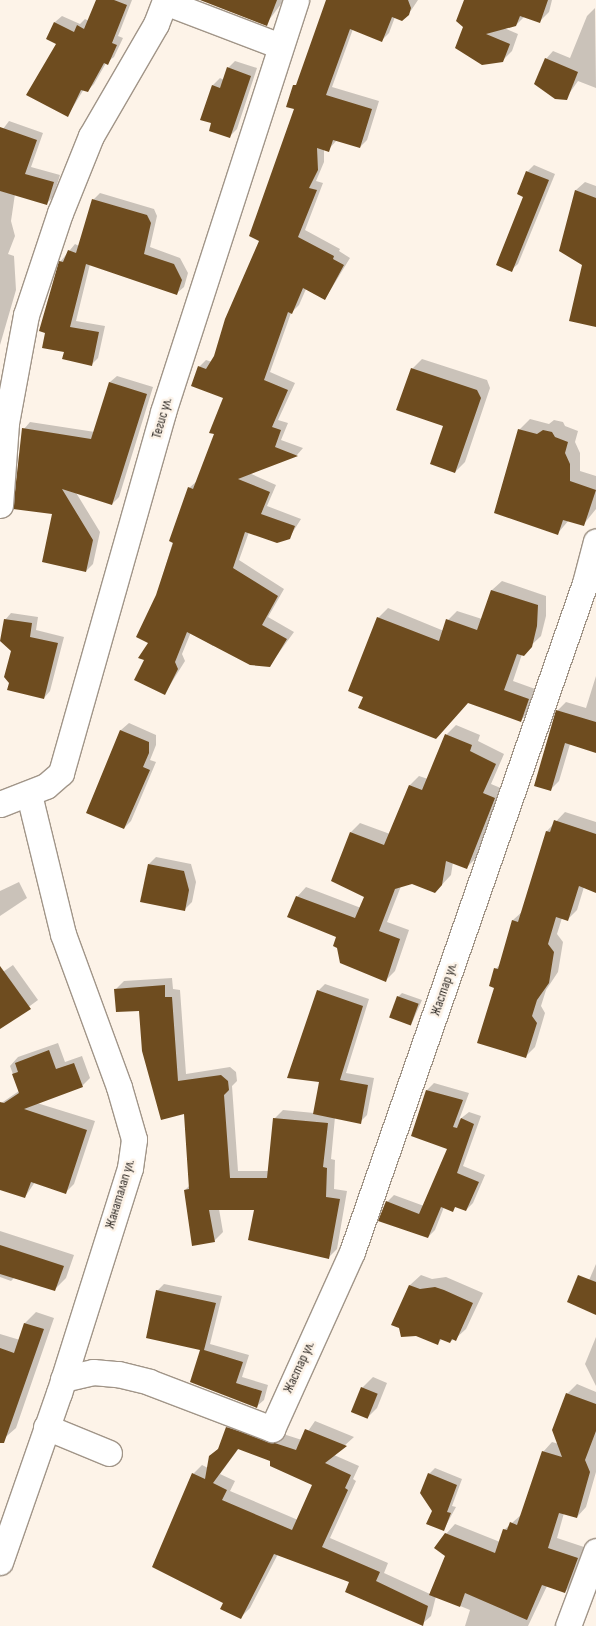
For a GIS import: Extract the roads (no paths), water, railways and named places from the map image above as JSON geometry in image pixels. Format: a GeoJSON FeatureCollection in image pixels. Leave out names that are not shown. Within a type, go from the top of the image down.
{"type":"FeatureCollection","features":[{"type":"Feature","properties":{"kind":"street","name":"Тегис ул."},"geometry":{"type":"LineString","coordinates":[[1,803],[30,794],[46,786],[61,773],[163,412],[296,0]]}},
{"type":"Feature","properties":{"kind":"street"},"geometry":{"type":"LineString","coordinates":[[0,505],[6,423],[26,315],[60,213],[91,136],[165,1],[280,46]]}},
{"type":"Feature","properties":{"kind":"street","name":"Жастар ул."},"geometry":{"type":"LineString","coordinates":[[63,1379],[93,1372],[118,1374],[149,1382],[272,1429],[352,1252],[585,583],[596,542]]}},
{"type":"Feature","properties":{"kind":"street","name":"Жанаталап ул."},"geometry":{"type":"LineString","coordinates":[[0,1562],[63,1379],[130,1168],[134,1139],[119,1087],[63,934],[30,794]]}},
{"type":"Feature","properties":{"kind":"street"},"geometry":{"type":"LineString","coordinates":[[46,1428],[109,1453]]}},
{"type":"Feature","properties":{"kind":"street"},"geometry":{"type":"LineString","coordinates":[[568,1626],[591,1582],[596,1551]]}}]}
